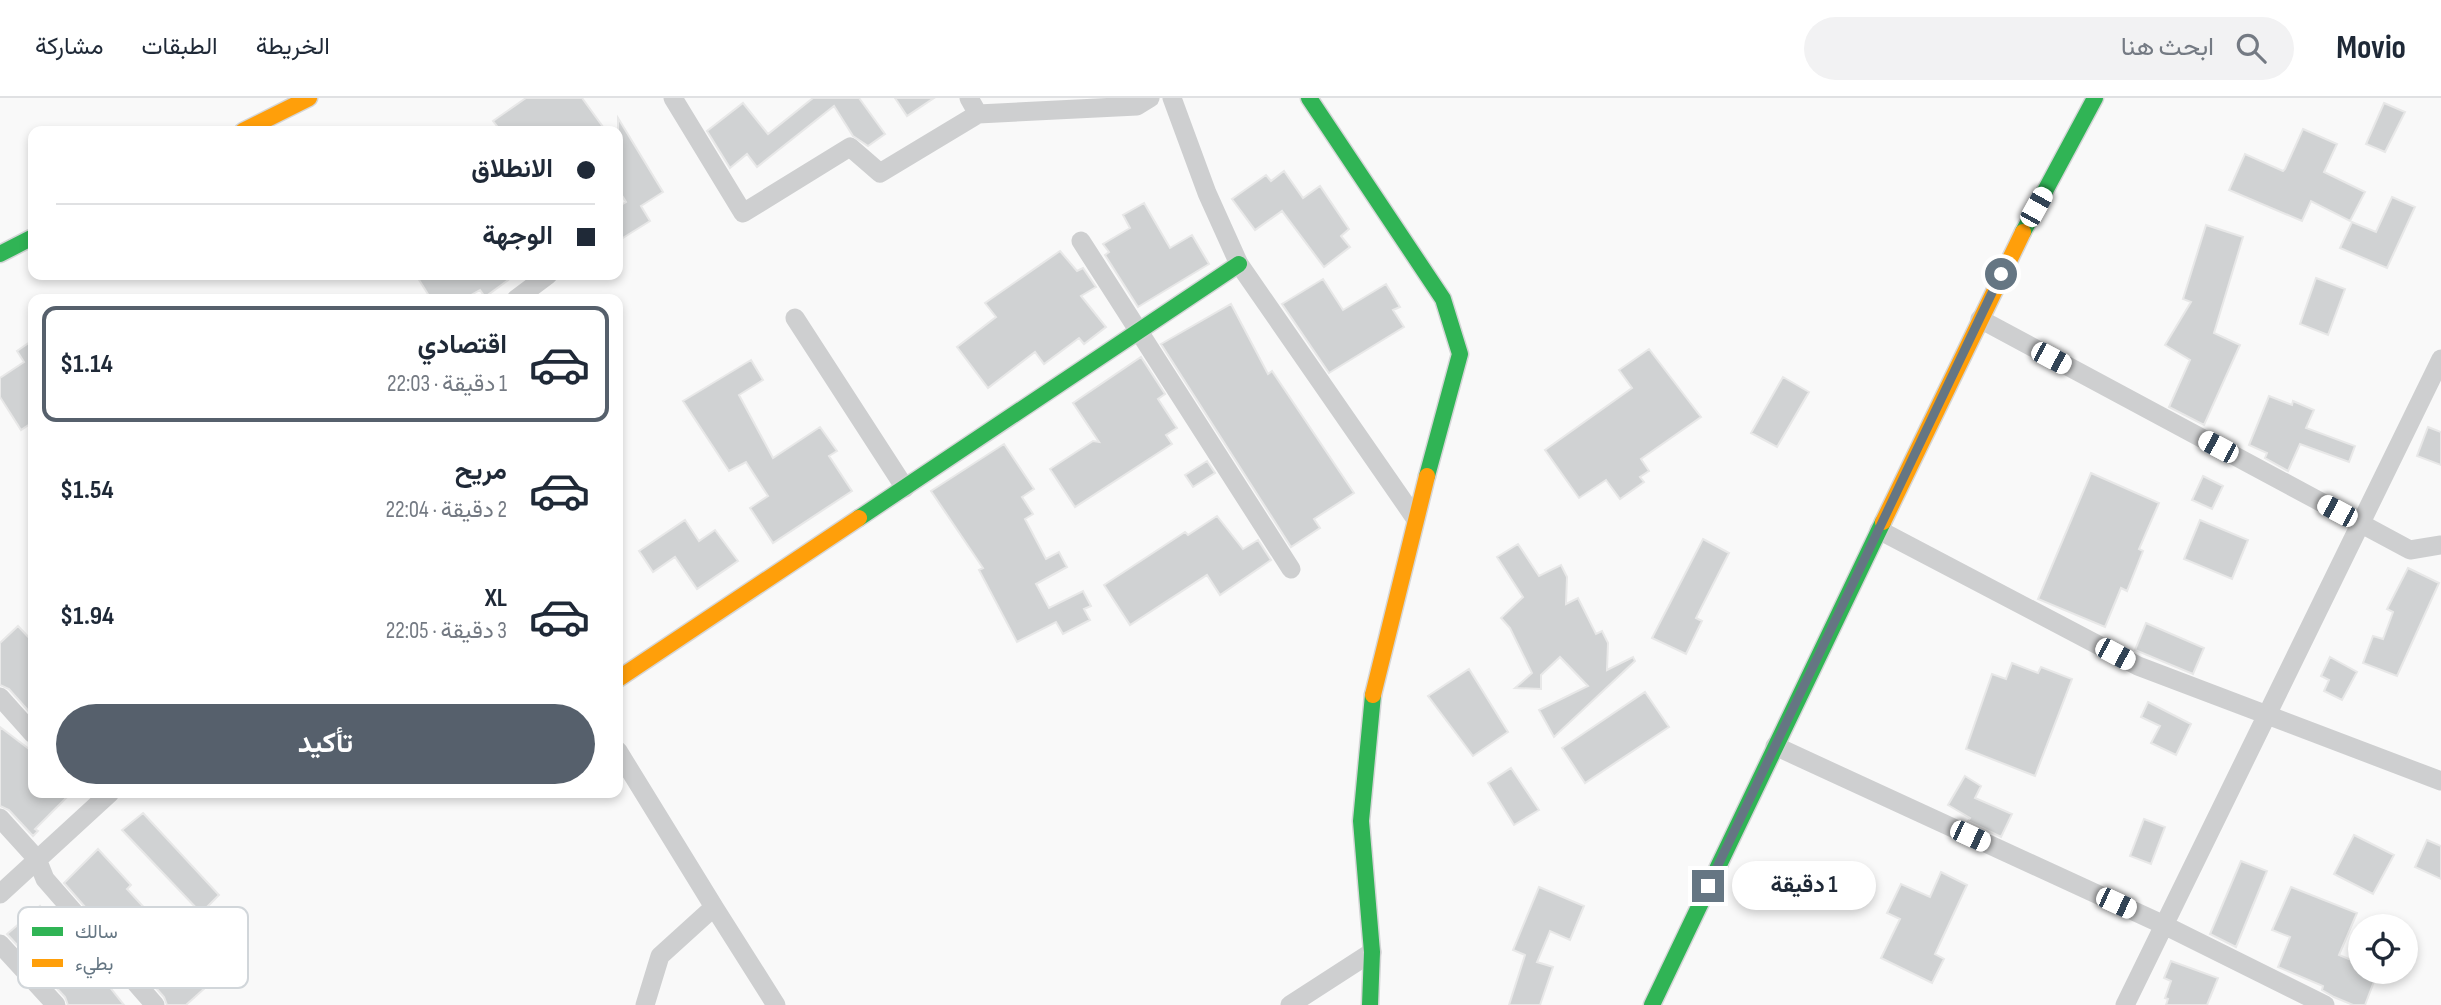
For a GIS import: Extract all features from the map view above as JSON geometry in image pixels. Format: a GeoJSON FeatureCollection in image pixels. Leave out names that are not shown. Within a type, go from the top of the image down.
{"type":"FeatureCollection","features":[{"type":"Feature","properties":{"kind":"street"},"geometry":{"type":"LineString","coordinates":[[253,126],[309,98]]}},
{"type":"Feature","properties":{"kind":"street"},"geometry":{"type":"LineString","coordinates":[[673,98],[743,213],[850,147],[880,173],[973,106],[1137,106],[1150,98]]}},
{"type":"Feature","properties":{"kind":"street"},"geometry":{"type":"LineString","coordinates":[[1172,98],[1207,193],[1239,264],[1415,518]]}},
{"type":"Feature","properties":{"kind":"street"},"geometry":{"type":"LineString","coordinates":[[1309,98],[1443,299],[1460,354],[1415,518],[1374,690],[1361,821],[1372,952],[1370,1005]]}},
{"type":"Feature","properties":{"kind":"street"},"geometry":{"type":"LineString","coordinates":[[1652,1005],[2012,251],[2095,98]]}},
{"type":"Feature","properties":{"kind":"street"},"geometry":{"type":"LineString","coordinates":[[0,254],[28,240]]}},
{"type":"Feature","properties":{"kind":"street"},"geometry":{"type":"LineString","coordinates":[[1081,241],[1292,569]]}},
{"type":"Feature","properties":{"kind":"street"},"geometry":{"type":"LineString","coordinates":[[623,676],[1239,264]]}},
{"type":"Feature","properties":{"kind":"street"},"geometry":{"type":"LineString","coordinates":[[523,294],[541,280]]}},
{"type":"Feature","properties":{"kind":"street"},"geometry":{"type":"LineString","coordinates":[[795,318],[905,488]]}},
{"type":"Feature","properties":{"kind":"street"},"geometry":{"type":"LineString","coordinates":[[1980,319],[2410,550],[2441,545]]}},
{"type":"Feature","properties":{"kind":"street"},"geometry":{"type":"LineString","coordinates":[[2125,1005],[2441,359]]}},
{"type":"Feature","properties":{"kind":"street"},"geometry":{"type":"LineString","coordinates":[[1879,530],[2138,666],[2441,781]]}},
{"type":"Feature","properties":{"kind":"street"},"geometry":{"type":"LineString","coordinates":[[0,697],[28,728]]}},
{"type":"Feature","properties":{"kind":"street"},"geometry":{"type":"LineString","coordinates":[[1775,746],[2164,925],[2325,1005]]}},
{"type":"Feature","properties":{"kind":"street"},"geometry":{"type":"LineString","coordinates":[[623,759],[776,1005]]}},
{"type":"Feature","properties":{"kind":"street"},"geometry":{"type":"LineString","coordinates":[[0,894],[96,798]]}},
{"type":"Feature","properties":{"kind":"street"},"geometry":{"type":"LineString","coordinates":[[0,818],[37,859],[45,879],[69,907]]}},
{"type":"Feature","properties":{"kind":"street"},"geometry":{"type":"LineString","coordinates":[[645,1005],[660,956],[714,907]]}},
{"type":"Feature","properties":{"kind":"street"},"geometry":{"type":"LineString","coordinates":[[0,944],[18,964]]}},
{"type":"Feature","properties":{"kind":"street"},"geometry":{"type":"LineString","coordinates":[[1290,1005],[1372,952]]}},
{"type":"Feature","properties":{"kind":"street"},"geometry":{"type":"LineString","coordinates":[[40,988],[56,1005]]}},
{"type":"Feature","properties":{"kind":"street"},"geometry":{"type":"LineString","coordinates":[[140,988],[155,1005]]}},
{"type":"Feature","properties":{"kind":"building"},"geometry":{"type":"Polygon","coordinates":[[[526,98],[582,98],[602,126],[497,126],[493,121],[526,98]]]}},
{"type":"Feature","properties":{"kind":"building"},"geometry":{"type":"Polygon","coordinates":[[[813,98],[859,98],[885,134],[868,146],[853,136],[834,106],[757,167],[747,154],[730,168],[707,131],[743,103],[768,134],[813,98]]]}},
{"type":"Feature","properties":{"kind":"building"},"geometry":{"type":"Polygon","coordinates":[[[895,98],[934,98],[907,116],[895,98]]]}},
{"type":"Feature","properties":{"kind":"building"},"geometry":{"type":"Polygon","coordinates":[[[2384,103],[2405,112],[2385,152],[2366,144],[2384,103]]]}},
{"type":"Feature","properties":{"kind":"building"},"geometry":{"type":"Polygon","coordinates":[[[623,126],[663,192],[641,206],[650,221],[623,238],[623,204],[626,202],[623,197],[623,126]]]}},
{"type":"Feature","properties":{"kind":"building"},"geometry":{"type":"Polygon","coordinates":[[[2303,129],[2337,144],[2324,172],[2365,192],[2350,221],[2311,201],[2302,221],[2229,190],[2245,154],[2283,171],[2303,129]]]}},
{"type":"Feature","properties":{"kind":"building"},"geometry":{"type":"Polygon","coordinates":[[[1284,171],[1303,198],[1320,186],[1349,229],[1341,236],[1350,247],[1324,267],[1282,211],[1255,230],[1232,199],[1266,175],[1271,181],[1284,171]]]}},
{"type":"Feature","properties":{"kind":"building"},"geometry":{"type":"Polygon","coordinates":[[[2392,197],[2415,207],[2387,268],[2340,248],[2352,222],[2376,232],[2392,197]]]}},
{"type":"Feature","properties":{"kind":"building"},"geometry":{"type":"Polygon","coordinates":[[[1144,203],[1170,248],[1192,235],[1209,264],[1138,307],[1105,255],[1109,252],[1103,244],[1130,228],[1123,215],[1144,203]]]}},
{"type":"Feature","properties":{"kind":"building"},"geometry":{"type":"Polygon","coordinates":[[[2206,225],[2243,237],[2214,333],[2240,345],[2204,425],[2169,407],[2190,360],[2165,345],[2191,302],[2183,299],[2206,225]]]}},
{"type":"Feature","properties":{"kind":"building"},"geometry":{"type":"Polygon","coordinates":[[[1060,251],[1077,271],[1083,268],[1096,287],[1081,296],[1106,327],[1084,344],[1079,338],[1044,364],[1035,352],[988,388],[957,347],[996,317],[985,303],[1060,251]]]}},
{"type":"Feature","properties":{"kind":"building"},"geometry":{"type":"Polygon","coordinates":[[[2316,278],[2345,289],[2328,335],[2300,324],[2316,278]]]}},
{"type":"Feature","properties":{"kind":"building"},"geometry":{"type":"Polygon","coordinates":[[[1323,279],[1343,310],[1386,284],[1400,307],[1393,310],[1404,327],[1329,373],[1282,304],[1323,279]]]}},
{"type":"Feature","properties":{"kind":"building"},"geometry":{"type":"Polygon","coordinates":[[[419,280],[508,280],[489,294],[483,294],[480,290],[473,294],[428,294],[419,280]]]}},
{"type":"Feature","properties":{"kind":"building"},"geometry":{"type":"Polygon","coordinates":[[[1231,304],[1268,374],[1272,371],[1354,493],[1314,519],[1320,528],[1291,547],[1161,344],[1231,304]]]}},
{"type":"Feature","properties":{"kind":"building"},"geometry":{"type":"Polygon","coordinates":[[[28,343],[28,425],[21,430],[0,397],[0,378],[24,362],[17,351],[28,343]]]}},
{"type":"Feature","properties":{"kind":"building"},"geometry":{"type":"Polygon","coordinates":[[[1649,349],[1701,417],[1641,459],[1649,471],[1640,477],[1644,482],[1620,499],[1606,480],[1579,498],[1545,450],[1632,388],[1619,370],[1649,349]]]}},
{"type":"Feature","properties":{"kind":"building"},"geometry":{"type":"Polygon","coordinates":[[[1141,357],[1165,394],[1158,399],[1177,428],[1166,435],[1172,444],[1075,507],[1050,469],[1093,441],[1099,442],[1073,403],[1141,357]]]}},
{"type":"Feature","properties":{"kind":"building"},"geometry":{"type":"Polygon","coordinates":[[[751,360],[763,380],[739,395],[773,458],[820,427],[837,451],[829,456],[852,491],[773,543],[750,508],[768,496],[746,462],[729,471],[683,401],[751,360]]]}},
{"type":"Feature","properties":{"kind":"building"},"geometry":{"type":"Polygon","coordinates":[[[1783,377],[1809,392],[1777,447],[1751,433],[1783,377]]]}},
{"type":"Feature","properties":{"kind":"building"},"geometry":{"type":"Polygon","coordinates":[[[2269,396],[2292,405],[2293,401],[2314,410],[2306,428],[2355,446],[2349,462],[2300,444],[2288,471],[2265,458],[2267,453],[2249,445],[2269,396]]]}},
{"type":"Feature","properties":{"kind":"building"},"geometry":{"type":"Polygon","coordinates":[[[2428,427],[2441,432],[2441,465],[2417,456],[2428,427]]]}},
{"type":"Feature","properties":{"kind":"building"},"geometry":{"type":"Polygon","coordinates":[[[1004,444],[1034,489],[1022,497],[1033,514],[1025,519],[1046,559],[1059,552],[1067,567],[1036,584],[1049,608],[1083,591],[1091,606],[1084,609],[1090,620],[1063,634],[1056,622],[1017,642],[979,570],[983,568],[931,491],[1004,444]]]}},
{"type":"Feature","properties":{"kind":"building"},"geometry":{"type":"Polygon","coordinates":[[[1207,461],[1215,473],[1193,487],[1185,475],[1207,461]]]}},
{"type":"Feature","properties":{"kind":"building"},"geometry":{"type":"Polygon","coordinates":[[[2091,473],[2159,503],[2139,549],[2143,551],[2127,591],[2121,588],[2105,627],[2038,599],[2091,473]]]}},
{"type":"Feature","properties":{"kind":"building"},"geometry":{"type":"Polygon","coordinates":[[[2203,476],[2223,486],[2212,509],[2192,500],[2203,476]]]}},
{"type":"Feature","properties":{"kind":"building"},"geometry":{"type":"Polygon","coordinates":[[[1217,516],[1243,549],[1258,540],[1271,560],[1220,595],[1207,575],[1130,625],[1104,585],[1185,532],[1188,535],[1217,516]]]}},
{"type":"Feature","properties":{"kind":"building"},"geometry":{"type":"Polygon","coordinates":[[[685,520],[699,541],[715,530],[738,561],[697,589],[675,557],[653,572],[639,551],[685,520]]]}},
{"type":"Feature","properties":{"kind":"building"},"geometry":{"type":"Polygon","coordinates":[[[2200,520],[2248,540],[2232,579],[2184,559],[2200,520]]]}},
{"type":"Feature","properties":{"kind":"building"},"geometry":{"type":"Polygon","coordinates":[[[1703,539],[1729,553],[1696,618],[1702,621],[1686,654],[1652,638],[1703,539]]]}},
{"type":"Feature","properties":{"kind":"building"},"geometry":{"type":"Polygon","coordinates":[[[1518,544],[1539,576],[1561,565],[1567,577],[1566,604],[1578,598],[1596,634],[1602,631],[1608,643],[1607,670],[1633,657],[1635,661],[1554,737],[1539,710],[1588,686],[1560,657],[1541,675],[1541,689],[1515,688],[1532,673],[1510,628],[1501,618],[1523,597],[1497,557],[1518,544]]]}},
{"type":"Feature","properties":{"kind":"building"},"geometry":{"type":"Polygon","coordinates":[[[2408,568],[2439,583],[2397,676],[2363,663],[2373,636],[2383,639],[2393,612],[2387,609],[2408,568]]]}},
{"type":"Feature","properties":{"kind":"building"},"geometry":{"type":"Polygon","coordinates":[[[2146,623],[2204,648],[2193,674],[2135,650],[2146,623]]]}},
{"type":"Feature","properties":{"kind":"building"},"geometry":{"type":"Polygon","coordinates":[[[18,626],[28,637],[28,710],[9,689],[0,685],[0,643],[18,626]]]}},
{"type":"Feature","properties":{"kind":"building"},"geometry":{"type":"Polygon","coordinates":[[[2330,657],[2357,672],[2342,700],[2324,691],[2329,680],[2321,676],[2330,657]]]}},
{"type":"Feature","properties":{"kind":"building"},"geometry":{"type":"Polygon","coordinates":[[[2012,663],[2038,673],[2041,667],[2072,679],[2035,776],[1966,749],[1992,674],[2006,679],[2012,663]]]}},
{"type":"Feature","properties":{"kind":"building"},"geometry":{"type":"Polygon","coordinates":[[[1469,669],[1508,732],[1473,756],[1428,696],[1469,669]]]}},
{"type":"Feature","properties":{"kind":"building"},"geometry":{"type":"Polygon","coordinates":[[[1645,692],[1669,727],[1585,783],[1562,748],[1645,692]]]}},
{"type":"Feature","properties":{"kind":"building"},"geometry":{"type":"Polygon","coordinates":[[[2148,702],[2191,724],[2176,755],[2151,743],[2160,726],[2141,717],[2148,702]]]}},
{"type":"Feature","properties":{"kind":"building"},"geometry":{"type":"Polygon","coordinates":[[[0,727],[28,748],[28,798],[66,798],[35,829],[38,831],[33,836],[9,810],[0,806],[0,727]]]}},
{"type":"Feature","properties":{"kind":"building"},"geometry":{"type":"Polygon","coordinates":[[[1511,768],[1539,810],[1514,825],[1488,783],[1511,768]]]}},
{"type":"Feature","properties":{"kind":"building"},"geometry":{"type":"Polygon","coordinates":[[[1965,776],[1981,786],[1975,798],[2012,814],[2001,837],[1968,821],[1970,818],[1948,805],[1965,776]]]}},
{"type":"Feature","properties":{"kind":"building"},"geometry":{"type":"Polygon","coordinates":[[[143,813],[219,895],[207,907],[195,907],[122,830],[143,813]]]}},
{"type":"Feature","properties":{"kind":"building"},"geometry":{"type":"Polygon","coordinates":[[[2144,819],[2165,827],[2151,864],[2130,856],[2144,819]]]}},
{"type":"Feature","properties":{"kind":"building"},"geometry":{"type":"Polygon","coordinates":[[[2354,835],[2394,855],[2373,894],[2334,874],[2354,835]]]}},
{"type":"Feature","properties":{"kind":"building"},"geometry":{"type":"Polygon","coordinates":[[[2427,840],[2441,846],[2441,879],[2415,867],[2427,840]]]}},
{"type":"Feature","properties":{"kind":"building"},"geometry":{"type":"Polygon","coordinates":[[[98,849],[131,885],[127,889],[144,907],[85,907],[64,883],[98,849]]]}},
{"type":"Feature","properties":{"kind":"building"},"geometry":{"type":"Polygon","coordinates":[[[2241,861],[2267,871],[2236,947],[2210,934],[2241,861]]]}},
{"type":"Feature","properties":{"kind":"building"},"geometry":{"type":"Polygon","coordinates":[[[1941,872],[1967,885],[1935,954],[1944,959],[1932,983],[1881,958],[1900,919],[1887,913],[1901,884],[1930,897],[1941,872]]]}},
{"type":"Feature","properties":{"kind":"building"},"geometry":{"type":"Polygon","coordinates":[[[1539,887],[1584,906],[1570,940],[1550,931],[1537,962],[1553,967],[1540,1005],[1509,1005],[1525,955],[1513,950],[1539,887]]]}},
{"type":"Feature","properties":{"kind":"building"},"geometry":{"type":"Polygon","coordinates":[[[2291,887],[2357,913],[2348,914],[2348,934],[2339,955],[2348,959],[2348,984],[2373,984],[2365,1005],[2353,1005],[2334,997],[2322,990],[2323,986],[2278,967],[2290,937],[2272,930],[2291,887]]]}},
{"type":"Feature","properties":{"kind":"building"},"geometry":{"type":"Polygon","coordinates":[[[18,925],[18,946],[7,934],[18,925]]]}},
{"type":"Feature","properties":{"kind":"building"},"geometry":{"type":"Polygon","coordinates":[[[2171,961],[2218,978],[2207,1005],[2166,1005],[2168,999],[2165,998],[2171,981],[2164,978],[2171,961]]]}},
{"type":"Feature","properties":{"kind":"building"},"geometry":{"type":"Polygon","coordinates":[[[57,988],[110,988],[124,1005],[68,1005],[57,988]]]}},
{"type":"Feature","properties":{"kind":"building"},"geometry":{"type":"Polygon","coordinates":[[[156,988],[205,988],[186,1005],[167,1005],[156,988]]]}},
{"type":"Feature","properties":{"kind":"traffic: fast"},"geometry":{"type":"LineString","coordinates":[[1309,98],[1443,299],[1460,354],[1427,476]]}},
{"type":"Feature","properties":{"kind":"traffic: fast"},"geometry":{"type":"LineString","coordinates":[[2023,232],[2095,98]]}},
{"type":"Feature","properties":{"kind":"traffic: fast"},"geometry":{"type":"LineString","coordinates":[[0,254],[28,240]]}},
{"type":"Feature","properties":{"kind":"traffic: fast"},"geometry":{"type":"LineString","coordinates":[[859,518],[1239,264]]}},
{"type":"Feature","properties":{"kind":"traffic: fast"},"geometry":{"type":"LineString","coordinates":[[1652,1005],[1883,522]]}},
{"type":"Feature","properties":{"kind":"traffic: fast"},"geometry":{"type":"LineString","coordinates":[[1370,1005],[1372,952],[1361,821],[1373,695]]}},
{"type":"Feature","properties":{"kind":"traffic: slow"},"geometry":{"type":"LineString","coordinates":[[253,126],[309,98]]}},
{"type":"Feature","properties":{"kind":"traffic: slow"},"geometry":{"type":"LineString","coordinates":[[1883,522],[2023,232]]}},
{"type":"Feature","properties":{"kind":"traffic: slow"},"geometry":{"type":"LineString","coordinates":[[1373,695],[1427,476]]}},
{"type":"Feature","properties":{"kind":"traffic: slow"},"geometry":{"type":"LineString","coordinates":[[623,676],[859,518]]}},
{"type":"Feature","properties":{"kind":"route"},"geometry":{"type":"LineString","coordinates":[[1708,886],[2001,274]]}}]}
